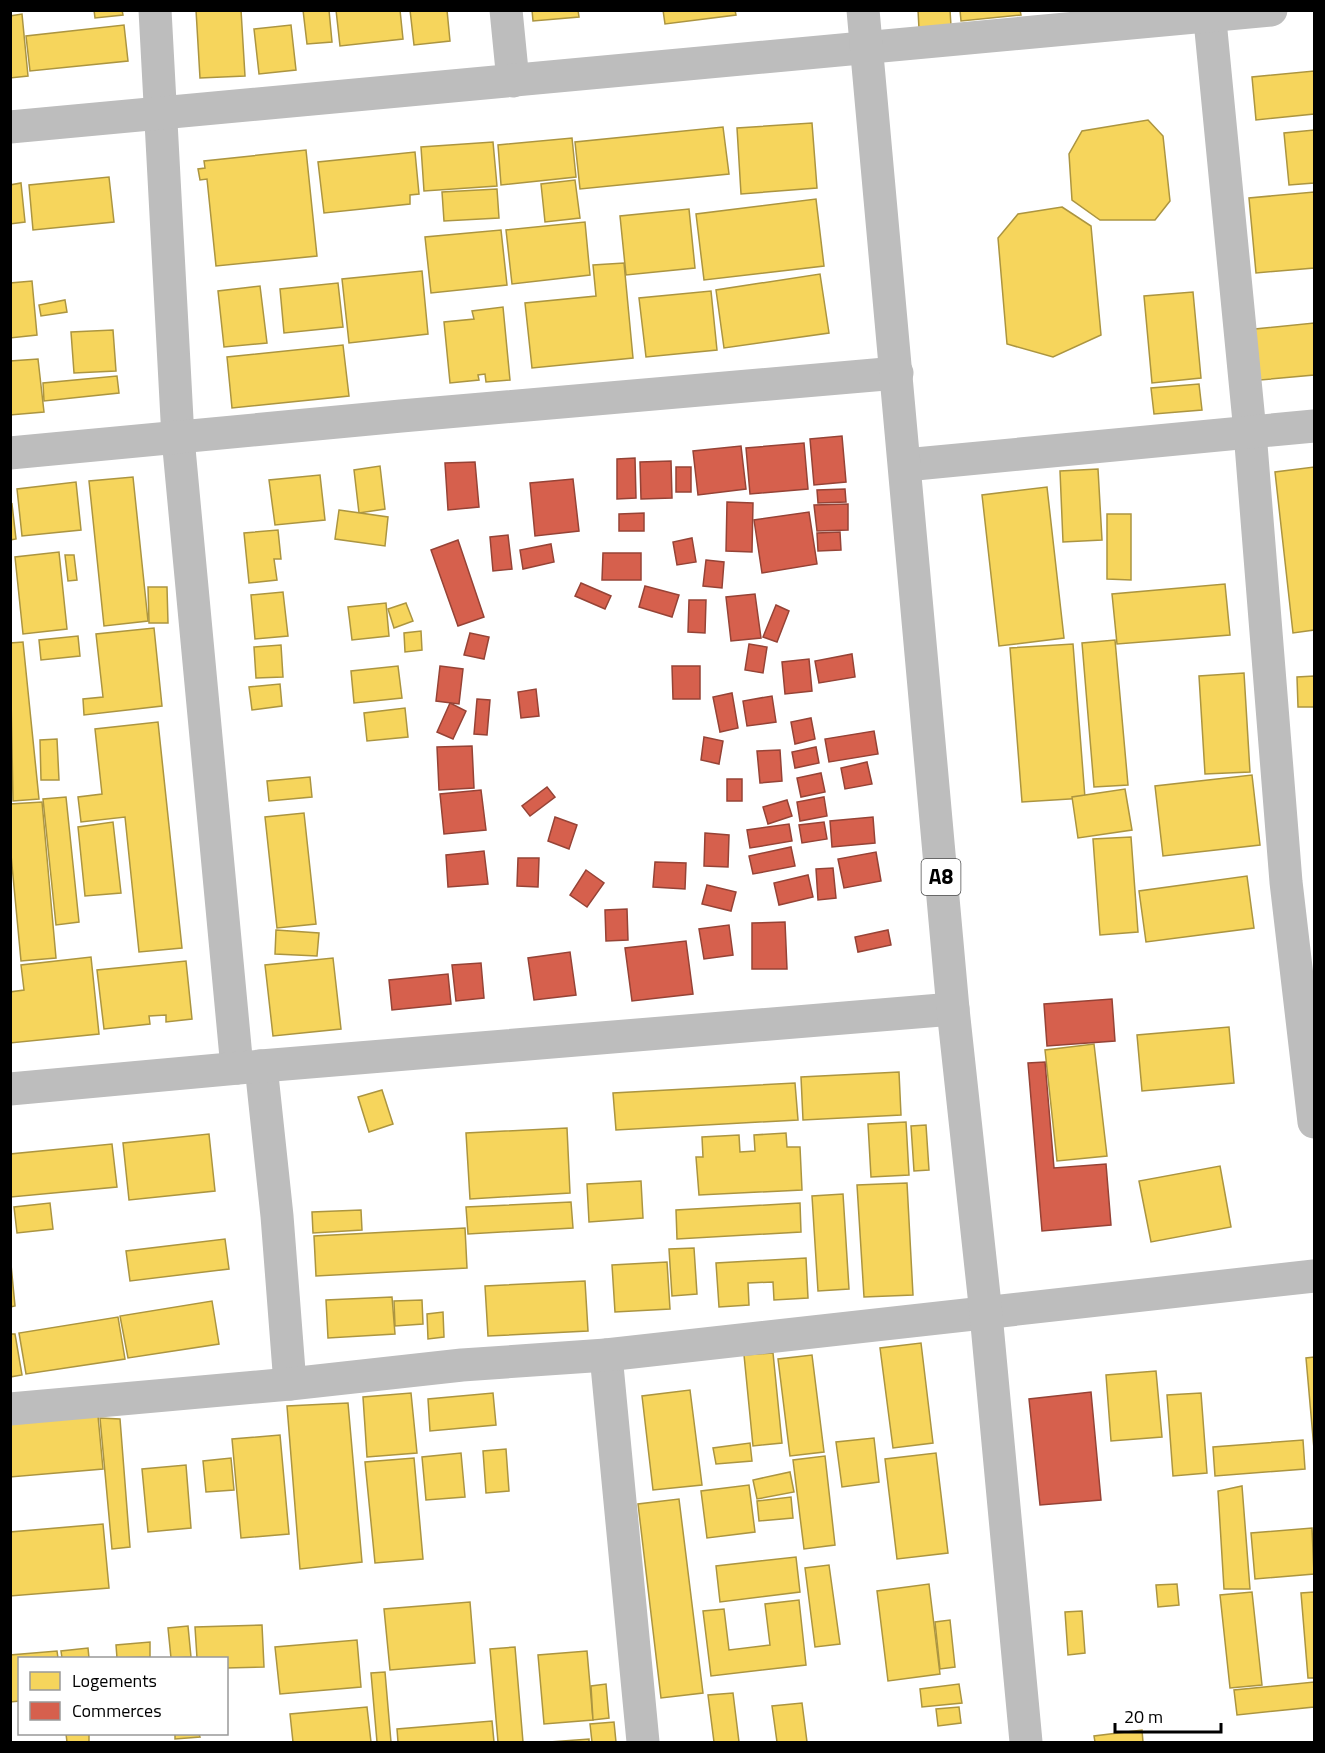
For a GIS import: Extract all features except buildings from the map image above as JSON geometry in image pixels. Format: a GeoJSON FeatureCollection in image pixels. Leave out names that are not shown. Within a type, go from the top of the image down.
{"type":"FeatureCollection","features":[{"type":"Feature","properties":{"kind":"street"},"geometry":{"type":"LineString","coordinates":[[154,10],[178,438],[249,1067],[277,1216],[290,1384]]}},
{"type":"Feature","properties":{"kind":"street"},"geometry":{"type":"LineString","coordinates":[[506,10],[513,81]]}},
{"type":"Feature","properties":{"kind":"street","name":"A8"},"geometry":{"type":"LineString","coordinates":[[862,10],[897,373],[953,1009],[986,1314],[1026,1743]]}},
{"type":"Feature","properties":{"kind":"street"},"geometry":{"type":"LineString","coordinates":[[10,127],[866,49],[1209,13],[1270,10]]}},
{"type":"Feature","properties":{"kind":"street"},"geometry":{"type":"LineString","coordinates":[[1209,13],[1250,432],[1286,882],[1314,1122]]}},
{"type":"Feature","properties":{"kind":"street"},"geometry":{"type":"LineString","coordinates":[[10,453],[897,373]]}},
{"type":"Feature","properties":{"kind":"street"},"geometry":{"type":"LineString","coordinates":[[905,465],[1314,426]]}},
{"type":"Feature","properties":{"kind":"street"},"geometry":{"type":"LineString","coordinates":[[10,1089],[953,1009]]}},
{"type":"Feature","properties":{"kind":"street"},"geometry":{"type":"LineString","coordinates":[[10,1408],[290,1384],[462,1365],[606,1355],[1314,1276]]}},
{"type":"Feature","properties":{"kind":"street"},"geometry":{"type":"LineString","coordinates":[[606,1355],[643,1743]]}}]}
